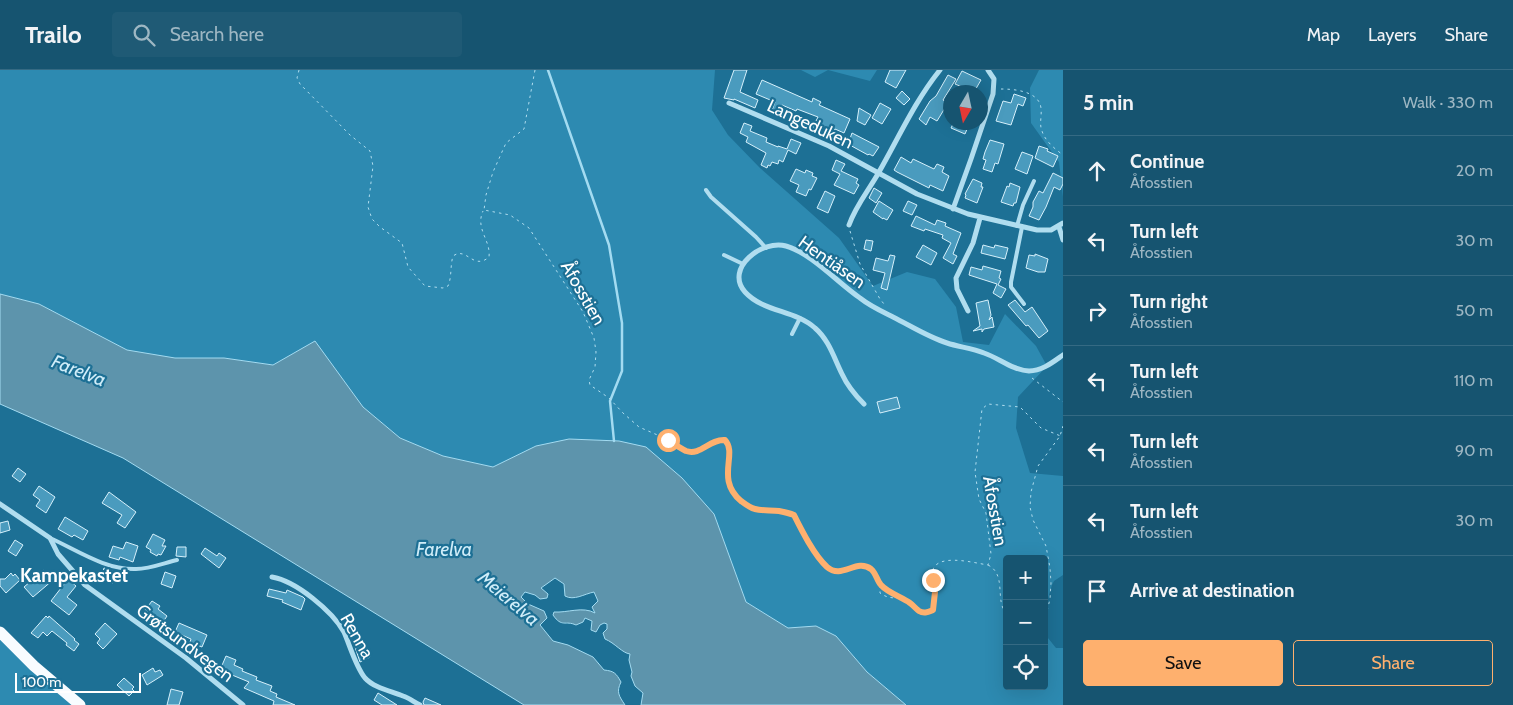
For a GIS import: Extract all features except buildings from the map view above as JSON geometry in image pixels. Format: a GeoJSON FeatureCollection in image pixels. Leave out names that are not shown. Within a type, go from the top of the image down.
{"type":"FeatureCollection","features":[{"type":"Feature","properties":{"kind":"main road"},"geometry":{"type":"LineString","coordinates":[[0,632],[39,671],[80,705]]}},
{"type":"Feature","properties":{"kind":"street"},"geometry":{"type":"LineString","coordinates":[[849,225],[858,204],[879,173],[912,111],[940,70]]}},
{"type":"Feature","properties":{"kind":"street"},"geometry":{"type":"LineString","coordinates":[[953,208],[974,153],[994,88],[994,79],[988,70]]}},
{"type":"Feature","properties":{"kind":"street","name":"Langeduken"},"geometry":{"type":"LineString","coordinates":[[729,103],[829,146],[917,194],[980,218],[1044,231],[1061,225]]}},
{"type":"Feature","properties":{"kind":"street"},"geometry":{"type":"LineString","coordinates":[[968,311],[957,289],[956,278],[973,243],[980,218]]}},
{"type":"Feature","properties":{"kind":"street"},"geometry":{"type":"LineString","coordinates":[[1061,225],[1063,240]]}},
{"type":"Feature","properties":{"kind":"street","name":"Hentiåsen"},"geometry":{"type":"LineString","coordinates":[[766,248],[781,244],[797,250],[873,307],[945,343],[984,353],[1019,369],[1030,371],[1042,369],[1063,355]]}},
{"type":"Feature","properties":{"kind":"street"},"geometry":{"type":"LineString","coordinates":[[766,248],[748,258],[743,264],[740,284],[745,292],[761,303],[800,318],[816,328],[832,352],[848,385],[864,404]]}},
{"type":"Feature","properties":{"kind":"street","name":"Grøtsundvegen"},"geometry":{"type":"LineString","coordinates":[[0,504],[50,538],[58,554],[85,585],[186,658],[243,705]]}},
{"type":"Feature","properties":{"kind":"street","name":"Renna"},"geometry":{"type":"LineString","coordinates":[[272,577],[288,581],[303,590],[333,618],[343,630],[361,671],[369,681],[420,705]]}},
{"type":"Feature","properties":{"kind":"lane"},"geometry":{"type":"LineString","coordinates":[[1024,304],[1011,287],[1011,282],[1023,205],[1034,181]]}},
{"type":"Feature","properties":{"kind":"lane"},"geometry":{"type":"LineString","coordinates":[[706,190],[766,248]]}},
{"type":"Feature","properties":{"kind":"lane"},"geometry":{"type":"LineString","coordinates":[[724,255],[743,264]]}},
{"type":"Feature","properties":{"kind":"lane"},"geometry":{"type":"LineString","coordinates":[[792,334],[800,318]]}},
{"type":"Feature","properties":{"kind":"lane"},"geometry":{"type":"LineString","coordinates":[[50,538],[91,559],[124,568],[140,569],[177,560]]}},
{"type":"Feature","properties":{"kind":"path"},"geometry":{"type":"LineString","coordinates":[[299,70],[298,78],[300,84],[350,135],[370,151],[373,166],[368,207],[372,218],[380,227],[402,243],[408,267],[425,286],[443,288],[448,286],[450,281],[453,256],[457,252],[462,252],[477,262],[484,262],[489,257],[488,246],[482,234],[480,218],[484,210],[486,195],[493,172],[506,143],[524,129],[535,70]]}},
{"type":"Feature","properties":{"kind":"path"},"geometry":{"type":"LineString","coordinates":[[994,88],[1023,92],[1038,99],[1041,105],[1041,130],[1045,138],[1063,155]]}},
{"type":"Feature","properties":{"kind":"path","name":"Åfosstien"},"geometry":{"type":"LineString","coordinates":[[484,210],[510,214],[529,228],[583,312],[594,338],[596,352],[595,367],[589,380],[590,385],[609,398],[639,426],[686,451],[699,451],[713,441],[725,440],[729,448],[727,474],[729,485],[734,494],[755,509],[778,511],[794,515],[807,539],[828,567],[838,572],[857,566],[870,568],[875,573],[880,584],[910,603],[919,612],[927,613],[933,610],[935,603],[932,574],[934,568],[942,561],[950,559],[988,565],[991,554],[986,513],[979,500],[975,472],[982,409],[988,404],[1020,407],[1041,428],[1062,437]]}},
{"type":"Feature","properties":{"kind":"path"},"geometry":{"type":"LineString","coordinates":[[849,225],[860,264],[884,304]]}},
{"type":"Feature","properties":{"kind":"path"},"geometry":{"type":"LineString","coordinates":[[1019,369],[1063,402]]}},
{"type":"Feature","properties":{"kind":"path"},"geometry":{"type":"LineString","coordinates":[[1048,607],[1051,583],[1050,568],[1046,546],[1033,520],[1030,507],[1031,492],[1038,466],[1062,437],[1063,426]]}},
{"type":"Feature","properties":{"kind":"path"},"geometry":{"type":"LineString","coordinates":[[988,565],[996,571],[1003,608]]}},
{"type":"Feature","properties":{"kind":"path"},"geometry":{"type":"LineString","coordinates":[[880,584],[880,593],[884,596],[902,598]]}},
{"type":"Feature","properties":{"kind":"shaded area"},"geometry":{"type":"Polygon","coordinates":[[[0,70],[715,70],[712,110],[728,135],[760,168],[839,238],[873,286],[907,272],[935,279],[956,307],[963,342],[989,345],[1005,314],[1036,346],[1047,366],[1018,397],[1016,428],[1030,473],[1063,476],[1063,575],[1054,581],[1048,598],[1048,555],[1003,555],[1003,690],[1048,690],[1048,638],[1056,648],[1063,648],[1063,705],[906,705],[867,672],[836,636],[816,626],[788,628],[746,602],[714,514],[619,441],[536,446],[493,467],[443,456],[400,438],[363,407],[315,342],[273,365],[224,358],[175,358],[127,350],[39,304],[0,294],[0,70]]]}},
{"type":"Feature","properties":{"kind":"shaded area"},"geometry":{"type":"Polygon","coordinates":[[[801,70],[828,70],[815,77],[801,70]]]}},
{"type":"Feature","properties":{"kind":"shaded area"},"geometry":{"type":"Polygon","coordinates":[[[828,70],[877,70],[870,81],[828,70]]]}},
{"type":"Feature","properties":{"kind":"shaded area"},"geometry":{"type":"Polygon","coordinates":[[[1039,70],[1063,70],[1063,197],[1059,162],[1031,123],[1030,88],[1039,70]]]}},
{"type":"Feature","properties":{"kind":"shaded area"},"geometry":{"type":"Polygon","coordinates":[[[0,639],[73,705],[0,705],[0,639]]]}},
{"type":"Feature","properties":{"kind":"water","name":"Farelva"},"geometry":{"type":"Polygon","coordinates":[[[0,294],[39,304],[127,350],[175,358],[224,358],[273,365],[315,341],[363,407],[400,438],[443,456],[493,467],[536,446],[569,439],[619,441],[646,447],[682,478],[714,514],[746,602],[788,628],[816,626],[836,636],[867,672],[906,705],[641,705],[643,693],[635,686],[631,676],[630,654],[605,639],[603,633],[607,629],[607,624],[600,625],[596,632],[591,630],[592,621],[585,618],[583,622],[576,625],[561,623],[553,615],[554,612],[580,610],[595,613],[592,607],[598,601],[594,592],[575,597],[565,596],[564,584],[555,578],[541,588],[548,594],[547,598],[540,599],[535,595],[525,592],[521,597],[528,604],[544,611],[547,618],[540,625],[553,641],[568,645],[593,657],[604,670],[616,675],[621,682],[619,694],[625,705],[524,705],[123,458],[0,404],[0,294]]]}},
{"type":"Feature","properties":{"kind":"waterway"},"geometry":{"type":"LineString","coordinates":[[548,70],[609,245],[622,323],[622,371],[610,401],[614,441]]}},
{"type":"Feature","properties":{"kind":"district","name":"Kampekastet"},"geometry":{"type":"Point","coordinates":[74,575]}},
{"type":"Feature","properties":{"kind":"route"},"geometry":{"type":"LineString","coordinates":[[668,440],[686,451],[692,452],[699,451],[713,441],[725,440],[729,448],[727,474],[729,485],[734,494],[744,503],[755,509],[778,511],[794,515],[807,539],[828,567],[833,570],[838,572],[857,566],[870,568],[875,573],[880,584],[910,603],[919,612],[927,613],[933,610],[935,603],[933,580]]}},
{"type":"Feature","properties":{"kind":"water label","name":"Meierelva"},"geometry":{"type":"Point","coordinates":[509,598]}}]}
